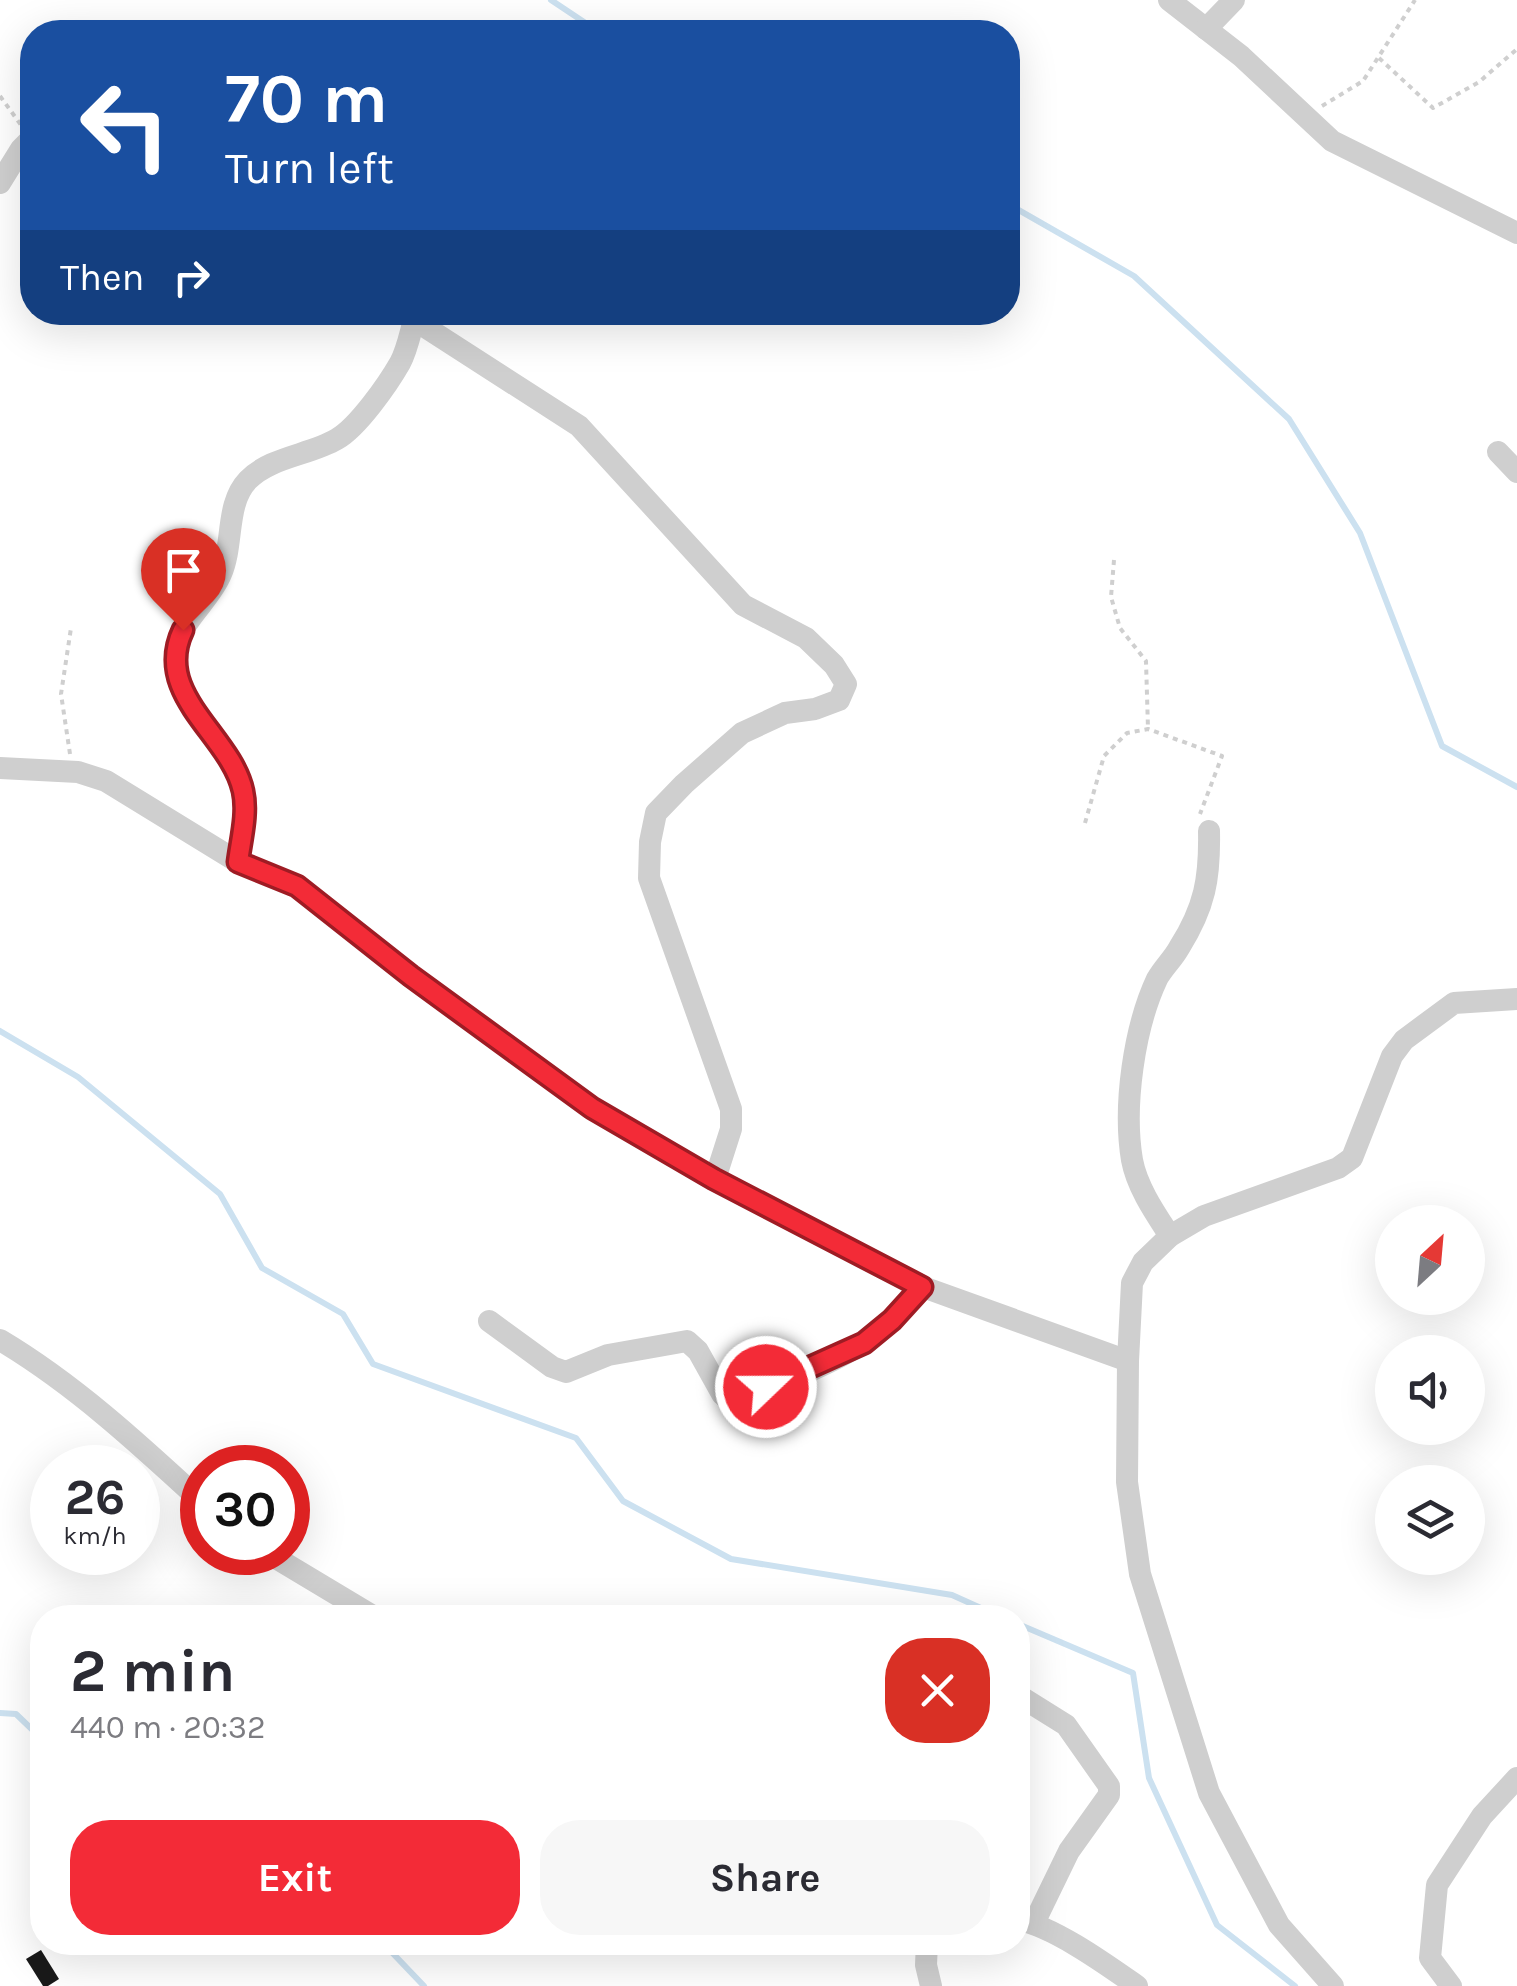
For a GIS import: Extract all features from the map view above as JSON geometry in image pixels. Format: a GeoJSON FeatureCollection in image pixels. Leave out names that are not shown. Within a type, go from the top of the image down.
{"type":"FeatureCollection","features":[{"type":"Feature","properties":{"kind":"street"},"geometry":{"type":"LineString","coordinates":[[1168,0],[1242,56],[1332,141],[1517,234]]}},
{"type":"Feature","properties":{"kind":"street"},"geometry":{"type":"LineString","coordinates":[[1206,29],[1234,0]]}},
{"type":"Feature","properties":{"kind":"street"},"geometry":{"type":"LineString","coordinates":[[0,183],[20,152]]}},
{"type":"Feature","properties":{"kind":"street"},"geometry":{"type":"LineString","coordinates":[[238,862],[244,795],[239,777],[182,691],[175,663],[177,643],[221,575],[232,530],[234,500],[249,479],[268,467],[338,439],[355,424],[401,362],[407,325]]}},
{"type":"Feature","properties":{"kind":"street"},"geometry":{"type":"LineString","coordinates":[[422,325],[578,426],[743,606],[806,638],[834,665],[846,684],[839,700],[786,714],[742,733],[656,813],[649,878],[731,1109],[732,1130],[714,1179]]}},
{"type":"Feature","properties":{"kind":"street"},"geometry":{"type":"LineString","coordinates":[[1498,452],[1517,472]]}},
{"type":"Feature","properties":{"kind":"street"},"geometry":{"type":"LineString","coordinates":[[0,768],[76,772],[131,794],[238,862],[297,886],[411,976],[592,1108],[714,1179],[922,1287],[1128,1360]]}},
{"type":"Feature","properties":{"kind":"street"},"geometry":{"type":"LineString","coordinates":[[1170,1236],[1149,1203],[1132,1162],[1129,1106],[1142,1014],[1159,974],[1196,917],[1210,876],[1209,831]]}},
{"type":"Feature","properties":{"kind":"street"},"geometry":{"type":"LineString","coordinates":[[1333,1986],[1279,1925],[1209,1793],[1140,1574],[1127,1482],[1132,1283],[1143,1262],[1170,1236],[1204,1216],[1338,1168],[1352,1158],[1392,1056],[1404,1040],[1454,1003],[1517,999]]}},
{"type":"Feature","properties":{"kind":"street"},"geometry":{"type":"LineString","coordinates":[[488,1321],[552,1367],[566,1372],[608,1355],[687,1341],[698,1351],[728,1399],[819,1366],[864,1343],[922,1287]]}},
{"type":"Feature","properties":{"kind":"street"},"geometry":{"type":"LineString","coordinates":[[0,1340],[92,1404],[180,1482]]}},
{"type":"Feature","properties":{"kind":"street"},"geometry":{"type":"LineString","coordinates":[[304,1575],[354,1605]]}},
{"type":"Feature","properties":{"kind":"street"},"geometry":{"type":"LineString","coordinates":[[1030,1704],[1066,1726],[1109,1786],[1109,1794],[1030,1915]]}},
{"type":"Feature","properties":{"kind":"street"},"geometry":{"type":"LineString","coordinates":[[1450,1986],[1430,1958],[1437,1884],[1482,1816],[1517,1778]]}},
{"type":"Feature","properties":{"kind":"street"},"geometry":{"type":"LineString","coordinates":[[1030,1924],[1112,1966],[1136,1986]]}},
{"type":"Feature","properties":{"kind":"street"},"geometry":{"type":"LineString","coordinates":[[926,1955],[930,1986]]}},
{"type":"Feature","properties":{"kind":"street"},"geometry":{"type":"LineString","coordinates":[[1098,1986],[1112,1966]]}},
{"type":"Feature","properties":{"kind":"path"},"geometry":{"type":"LineString","coordinates":[[1306,118],[1330,99],[1364,81],[1415,0]]}},
{"type":"Feature","properties":{"kind":"path"},"geometry":{"type":"LineString","coordinates":[[1379,58],[1433,108],[1479,82],[1517,49]]}},
{"type":"Feature","properties":{"kind":"path"},"geometry":{"type":"LineString","coordinates":[[0,97],[20,123]]}},
{"type":"Feature","properties":{"kind":"path"},"geometry":{"type":"LineString","coordinates":[[1114,560],[1111,597],[1120,628],[1146,661],[1148,729]]}},
{"type":"Feature","properties":{"kind":"path"},"geometry":{"type":"LineString","coordinates":[[71,628],[61,694],[76,772]]}},
{"type":"Feature","properties":{"kind":"path"},"geometry":{"type":"LineString","coordinates":[[1085,823],[1104,756],[1127,733],[1148,729],[1222,756],[1200,814],[1209,831]]}},
{"type":"Feature","properties":{"kind":"building"},"geometry":{"type":"Polygon","coordinates":[[[44,1955],[59,1979],[43,1986],[26,1959],[44,1955]]]}},
{"type":"Feature","properties":{"kind":"waterway"},"geometry":{"type":"LineString","coordinates":[[551,0],[581,20]]}},
{"type":"Feature","properties":{"kind":"waterway"},"geometry":{"type":"LineString","coordinates":[[1020,211],[1134,276],[1289,419],[1360,533],[1442,746],[1517,787]]}},
{"type":"Feature","properties":{"kind":"waterway"},"geometry":{"type":"LineString","coordinates":[[0,1031],[78,1077],[220,1194],[262,1268],[343,1314],[373,1364],[576,1438],[623,1501],[731,1559],[952,1595],[974,1605]]}},
{"type":"Feature","properties":{"kind":"waterway"},"geometry":{"type":"LineString","coordinates":[[1030,1629],[1133,1673],[1149,1778],[1217,1925],[1295,1986]]}},
{"type":"Feature","properties":{"kind":"waterway"},"geometry":{"type":"LineString","coordinates":[[0,1713],[16,1714],[30,1727]]}},
{"type":"Feature","properties":{"kind":"waterway"},"geometry":{"type":"LineString","coordinates":[[394,1955],[424,1986]]}},
{"type":"Feature","properties":{"kind":"route"},"geometry":{"type":"LineString","coordinates":[[183,630],[175,663],[182,691],[239,777],[244,795],[238,862],[297,886],[411,976],[592,1108],[714,1179],[922,1287],[864,1343],[766,1387]]}}]}
